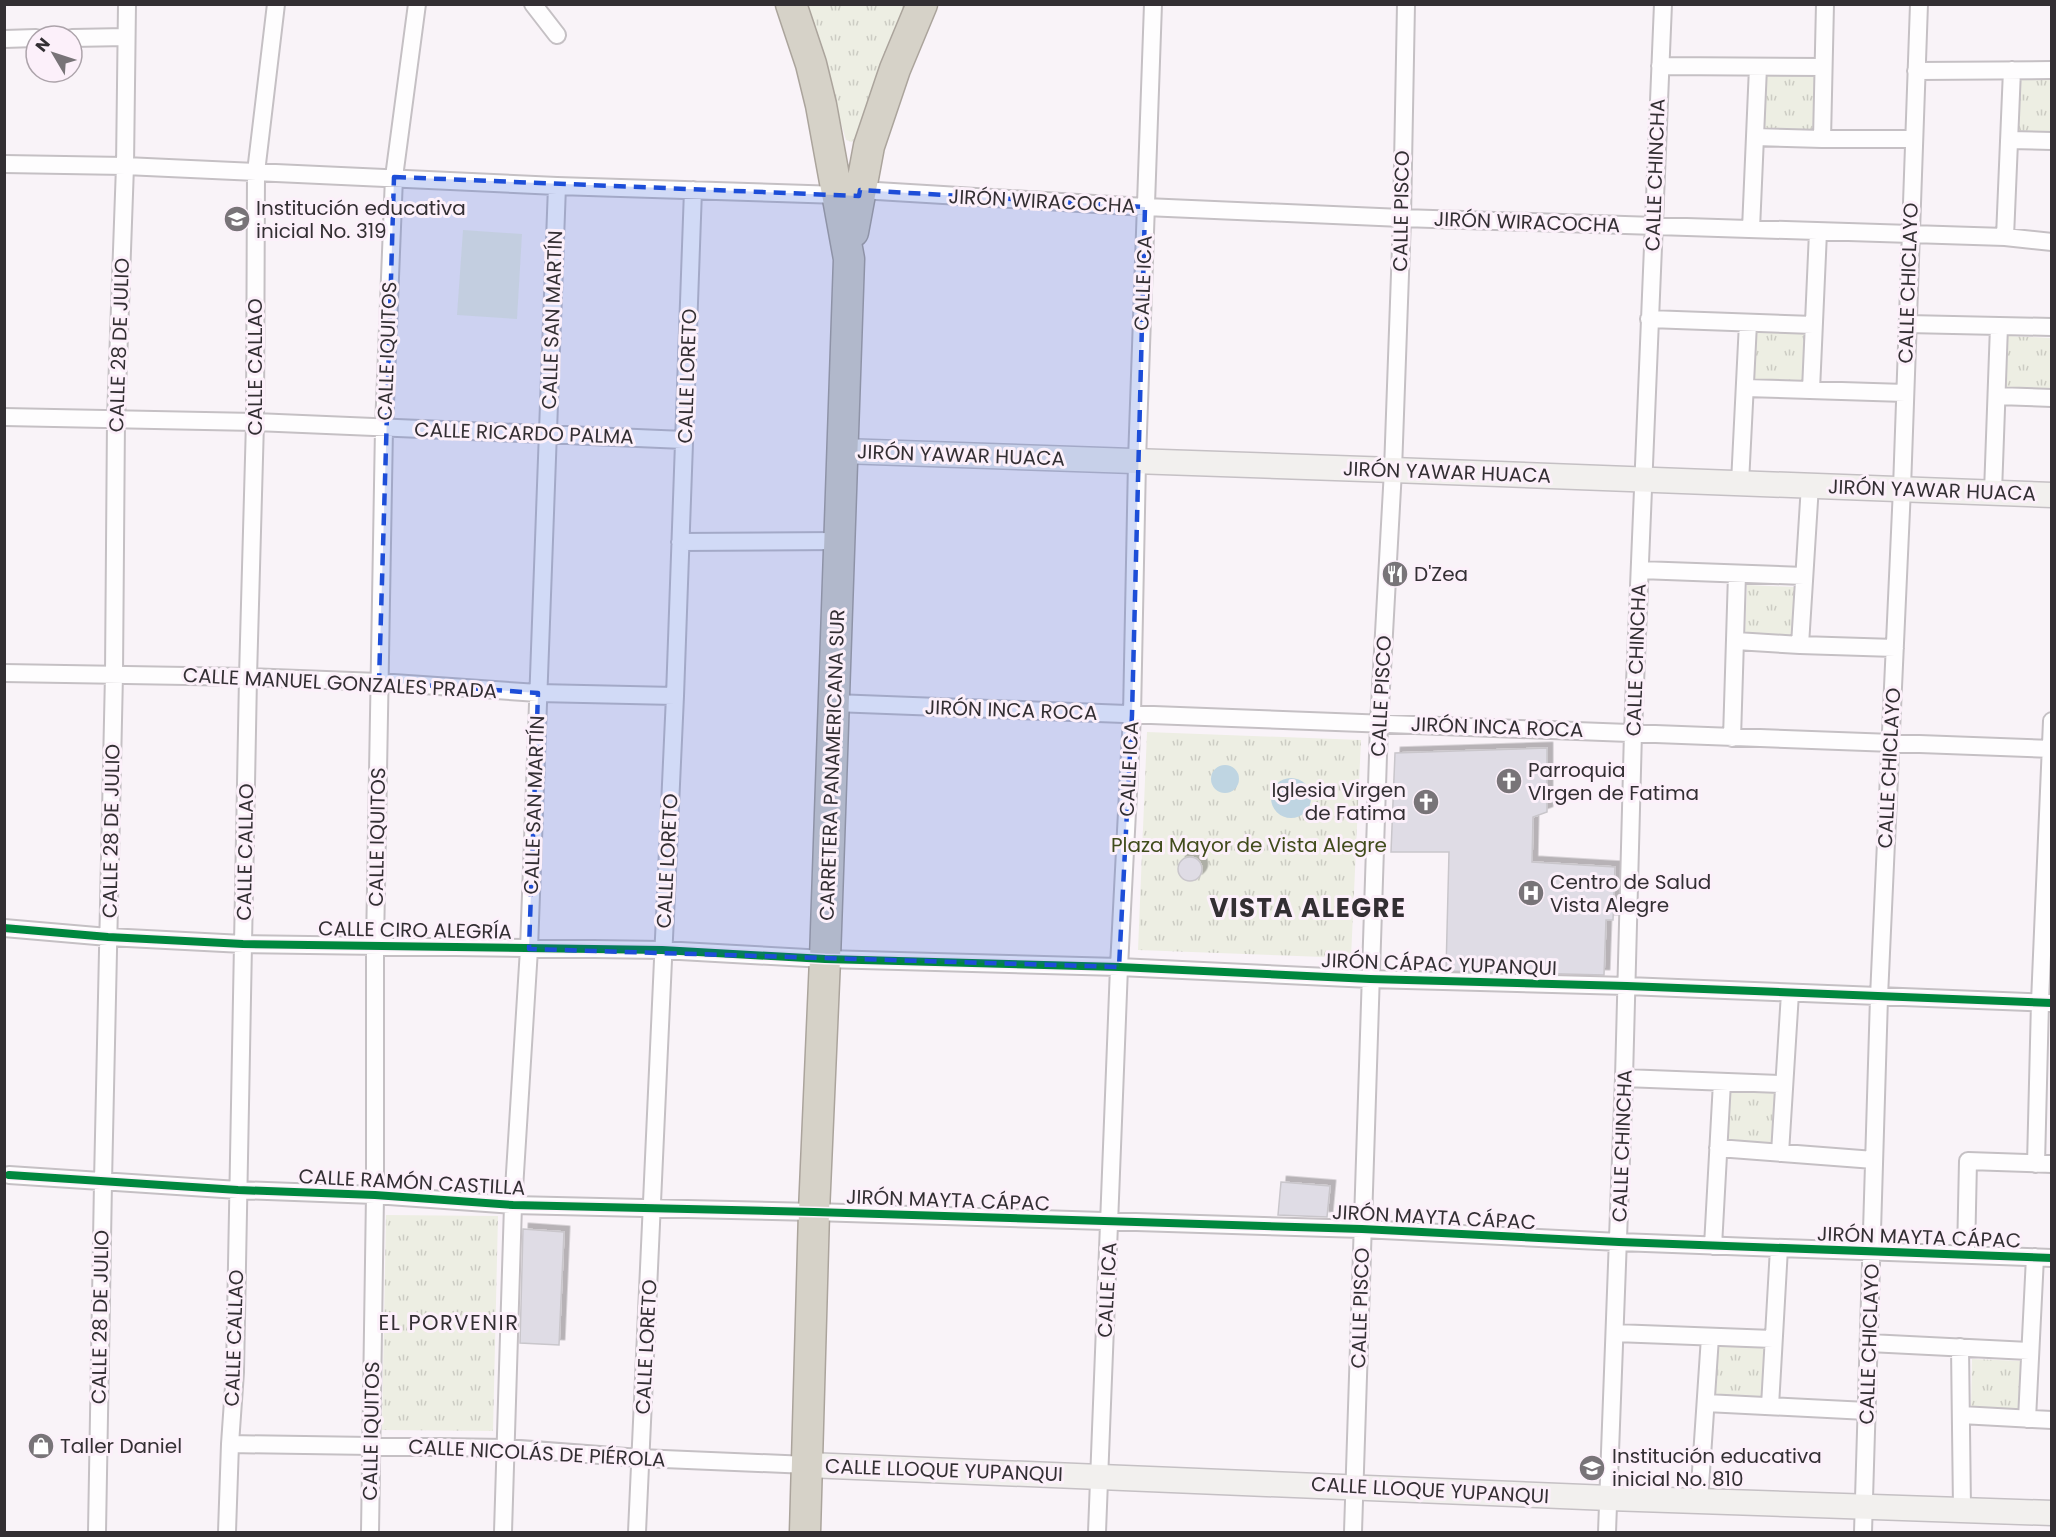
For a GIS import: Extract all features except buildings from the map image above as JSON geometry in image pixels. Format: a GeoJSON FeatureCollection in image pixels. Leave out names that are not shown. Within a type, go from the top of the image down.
{"type":"FeatureCollection","features":[{"type":"Feature","properties":{"kind":"highway"},"geometry":{"type":"LineString","coordinates":[[791,4],[849,193]]}},
{"type":"Feature","properties":{"kind":"highway","name":"CARRETERA PANAMERICANA SUR"},"geometry":{"type":"LineString","coordinates":[[805,1533],[814,1212],[849,259],[849,193],[922,4]]}},
{"type":"Feature","properties":{"kind":"street","name":"CALLE 28 DE JULIO"},"geometry":{"type":"LineString","coordinates":[[97,1533],[114,674],[116,419],[125,166],[127,4]]}},
{"type":"Feature","properties":{"kind":"street","name":"CALLE CALLAO"},"geometry":{"type":"LineString","coordinates":[[227,1533],[235,1372],[255,422],[256,172],[276,4]]}},
{"type":"Feature","properties":{"kind":"street","name":"CALLE IQUITOS"},"geometry":{"type":"LineString","coordinates":[[369,1533],[375,1195],[375,945],[384,428],[394,177],[417,4]]}},
{"type":"Feature","properties":{"kind":"street"},"geometry":{"type":"LineString","coordinates":[[533,4],[556,35]]}},
{"type":"Feature","properties":{"kind":"street","name":"CALLE ICA"},"geometry":{"type":"LineString","coordinates":[[1097,1533],[1119,967],[1132,715],[1137,461],[1153,4]]}},
{"type":"Feature","properties":{"kind":"street","name":"CALLE PISCO"},"geometry":{"type":"LineString","coordinates":[[1353,1533],[1379,724],[1393,470],[1402,218],[1406,4]]}},
{"type":"Feature","properties":{"kind":"street","name":"CALLE CHINCHA"},"geometry":{"type":"LineString","coordinates":[[1607,1533],[1628,986],[1643,480],[1663,4]]}},
{"type":"Feature","properties":{"kind":"street"},"geometry":{"type":"LineString","coordinates":[[1822,139],[1825,4]]}},
{"type":"Feature","properties":{"kind":"street","name":"CALLE CHICLAYO"},"geometry":{"type":"LineString","coordinates":[[1863,1533],[1879,997],[1902,488],[1919,4]]}},
{"type":"Feature","properties":{"kind":"street"},"geometry":{"type":"LineString","coordinates":[[84,38],[126,37]]}},
{"type":"Feature","properties":{"kind":"street"},"geometry":{"type":"LineString","coordinates":[[4,39],[24,38]]}},
{"type":"Feature","properties":{"kind":"street"},"geometry":{"type":"LineString","coordinates":[[1660,66],[1823,67]]}},
{"type":"Feature","properties":{"kind":"street"},"geometry":{"type":"LineString","coordinates":[[1751,229],[1758,67]]}},
{"type":"Feature","properties":{"kind":"street"},"geometry":{"type":"LineString","coordinates":[[2005,237],[2012,70]]}},
{"type":"Feature","properties":{"kind":"street"},"geometry":{"type":"LineString","coordinates":[[1916,71],[2052,70]]}},
{"type":"Feature","properties":{"kind":"street"},"geometry":{"type":"LineString","coordinates":[[1755,137],[1914,138]]}},
{"type":"Feature","properties":{"kind":"street"},"geometry":{"type":"LineString","coordinates":[[2009,140],[2052,141]]}},
{"type":"Feature","properties":{"kind":"street","name":"JIRÓN WIRACOCHA"},"geometry":{"type":"LineString","coordinates":[[4,164],[125,166],[557,186],[849,193],[1402,218],[2005,237],[2052,242]]}},
{"type":"Feature","properties":{"kind":"street","name":"CALLE SAN MARTÍN"},"geometry":{"type":"LineString","coordinates":[[504,1533],[513,1205],[529,949],[557,186]]}},
{"type":"Feature","properties":{"kind":"street","name":"CALLE LORETO"},"geometry":{"type":"LineString","coordinates":[[637,1533],[675,696],[693,190]]}},
{"type":"Feature","properties":{"kind":"street"},"geometry":{"type":"LineString","coordinates":[[1811,390],[1818,232]]}},
{"type":"Feature","properties":{"kind":"street"},"geometry":{"type":"LineString","coordinates":[[1649,319],[1814,325]]}},
{"type":"Feature","properties":{"kind":"street"},"geometry":{"type":"LineString","coordinates":[[1740,483],[1748,323]]}},
{"type":"Feature","properties":{"kind":"street"},"geometry":{"type":"LineString","coordinates":[[1907,324],[2052,327]]}},
{"type":"Feature","properties":{"kind":"street"},"geometry":{"type":"LineString","coordinates":[[1993,492],[1999,326]]}},
{"type":"Feature","properties":{"kind":"street"},"geometry":{"type":"LineString","coordinates":[[1745,388],[1905,393]]}},
{"type":"Feature","properties":{"kind":"street"},"geometry":{"type":"LineString","coordinates":[[1997,396],[2052,398]]}},
{"type":"Feature","properties":{"kind":"street","name":"CALLE RICARDO PALMA"},"geometry":{"type":"LineString","coordinates":[[4,417],[255,422],[684,440]]}},
{"type":"Feature","properties":{"kind":"street","name":"JIRÓN YAWAR HUACA"},"geometry":{"type":"LineString","coordinates":[[842,451],[2052,495]]}},
{"type":"Feature","properties":{"kind":"street"},"geometry":{"type":"LineString","coordinates":[[1800,645],[1810,485]]}},
{"type":"Feature","properties":{"kind":"street"},"geometry":{"type":"LineString","coordinates":[[680,542],[839,542]]}},
{"type":"Feature","properties":{"kind":"street"},"geometry":{"type":"LineString","coordinates":[[1640,570],[1804,576]]}},
{"type":"Feature","properties":{"kind":"street"},"geometry":{"type":"LineString","coordinates":[[1732,738],[1737,574]]}},
{"type":"Feature","properties":{"kind":"street"},"geometry":{"type":"LineString","coordinates":[[1736,641],[1895,648]]}},
{"type":"Feature","properties":{"kind":"street","name":"CALLE MANUEL GONZALES PRADA"},"geometry":{"type":"LineString","coordinates":[[4,673],[248,677],[380,682],[538,693],[675,696]]}},
{"type":"Feature","properties":{"kind":"street","name":"JIRÓN INCA ROCA"},"geometry":{"type":"LineString","coordinates":[[834,703],[2051,749]]}},
{"type":"Feature","properties":{"kind":"street"},"geometry":{"type":"LineString","coordinates":[[1966,1255],[1968,1161],[2044,1164],[2052,721]]}},
{"type":"Feature","properties":{"kind":"street","name":"CALLE CIRO ALEGRÍA"},"geometry":{"type":"LineString","coordinates":[[4,928],[108,937],[243,944],[662,950],[825,959]]}},
{"type":"Feature","properties":{"kind":"street","name":"JIRÓN CÁPAC YUPANQUI"},"geometry":{"type":"LineString","coordinates":[[825,959],[1119,967],[1370,979],[1628,986],[2046,1003]]}},
{"type":"Feature","properties":{"kind":"street"},"geometry":{"type":"LineString","coordinates":[[1780,1153],[1790,993]]}},
{"type":"Feature","properties":{"kind":"street"},"geometry":{"type":"LineString","coordinates":[[1624,1078],[1783,1084]]}},
{"type":"Feature","properties":{"kind":"street"},"geometry":{"type":"LineString","coordinates":[[1713,1246],[1722,1082]]}},
{"type":"Feature","properties":{"kind":"street"},"geometry":{"type":"LineString","coordinates":[[1718,1148],[1874,1160]]}},
{"type":"Feature","properties":{"kind":"street","name":"CALLE RAMÓN CASTILLA"},"geometry":{"type":"LineString","coordinates":[[9,1175],[513,1205],[814,1212]]}},
{"type":"Feature","properties":{"kind":"street","name":"JIRÓN MAYTA CÁPAC"},"geometry":{"type":"LineString","coordinates":[[814,1212],[1362,1229],[1713,1246],[2043,1257]]}},
{"type":"Feature","properties":{"kind":"street"},"geometry":{"type":"LineString","coordinates":[[1770,1406],[1779,1248]]}},
{"type":"Feature","properties":{"kind":"street"},"geometry":{"type":"LineString","coordinates":[[2026,1419],[2030,1351],[2043,1257]]}},
{"type":"Feature","properties":{"kind":"street"},"geometry":{"type":"LineString","coordinates":[[1615,1333],[1773,1339]]}},
{"type":"Feature","properties":{"kind":"street"},"geometry":{"type":"LineString","coordinates":[[1699,1501],[1710,1337]]}},
{"type":"Feature","properties":{"kind":"street"},"geometry":{"type":"LineString","coordinates":[[1869,1342],[2030,1351]]}},
{"type":"Feature","properties":{"kind":"street"},"geometry":{"type":"LineString","coordinates":[[1960,1347],[1962,1509]]}},
{"type":"Feature","properties":{"kind":"street"},"geometry":{"type":"LineString","coordinates":[[1706,1403],[1867,1411]]}},
{"type":"Feature","properties":{"kind":"street"},"geometry":{"type":"LineString","coordinates":[[1961,1415],[2052,1420]]}},
{"type":"Feature","properties":{"kind":"street","name":"CALLE NICOLÁS DE PIÉROLA"},"geometry":{"type":"LineString","coordinates":[[230,1444],[506,1448],[640,1458],[808,1465]]}},
{"type":"Feature","properties":{"kind":"street","name":"CALLE LLOQUE YUPANQUI"},"geometry":{"type":"LineString","coordinates":[[808,1465],[1609,1498],[2052,1513]]}},
{"type":"Feature","properties":{"kind":"highlighted area"},"geometry":{"type":"Polygon","coordinates":[[[394,177],[859,196],[860,190],[1145,207],[1132,715],[1119,967],[529,949],[538,693],[379,682],[394,177]]]}},
{"type":"Feature","properties":{"kind":"green space"},"geometry":{"type":"Polygon","coordinates":[[[806,5],[909,5],[857,136],[852,142],[846,140],[806,5]]]}},
{"type":"Feature","properties":{"kind":"green space"},"geometry":{"type":"Polygon","coordinates":[[[1764,74],[1815,76],[1813,131],[1760,128],[1764,74]]]}},
{"type":"Feature","properties":{"kind":"green space"},"geometry":{"type":"Polygon","coordinates":[[[2020,78],[2051,78],[2051,134],[2018,133],[2020,78]]]}},
{"type":"Feature","properties":{"kind":"green space"},"geometry":{"type":"Polygon","coordinates":[[[463,230],[522,234],[517,319],[457,315],[463,230]]]}},
{"type":"Feature","properties":{"kind":"green space"},"geometry":{"type":"Polygon","coordinates":[[[1754,329],[1807,332],[1802,384],[1752,383],[1754,329]]]}},
{"type":"Feature","properties":{"kind":"green space"},"geometry":{"type":"Polygon","coordinates":[[[2008,336],[2051,338],[2051,392],[2006,391],[2008,336]]]}},
{"type":"Feature","properties":{"kind":"green space"},"geometry":{"type":"Polygon","coordinates":[[[1747,585],[1794,587],[1793,636],[1745,634],[1747,585]]]}},
{"type":"Feature","properties":{"kind":"green space","name":"Plaza Mayor de Vista Alegre"},"geometry":{"type":"Polygon","coordinates":[[[1147,732],[1361,740],[1351,958],[1138,950],[1147,732]]]}},
{"type":"Feature","properties":{"kind":"green space"},"geometry":{"type":"Polygon","coordinates":[[[1727,1089],[1775,1093],[1773,1143],[1725,1141],[1727,1089]]]}},
{"type":"Feature","properties":{"kind":"green space"},"geometry":{"type":"Polygon","coordinates":[[[386,1215],[498,1216],[493,1431],[382,1430],[386,1215]]]}},
{"type":"Feature","properties":{"kind":"green space"},"geometry":{"type":"Polygon","coordinates":[[[1718,1344],[1765,1347],[1765,1398],[1715,1396],[1718,1344]]]}},
{"type":"Feature","properties":{"kind":"green space"},"geometry":{"type":"Polygon","coordinates":[[[1972,1359],[2022,1361],[2020,1410],[1971,1409],[1972,1359]]]}},
{"type":"Feature","properties":{"kind":"water"},"geometry":{"type":"Polygon","coordinates":[[[1225,765],[1235,769],[1239,779],[1235,789],[1225,793],[1215,789],[1211,779],[1215,769],[1225,765]]]}},
{"type":"Feature","properties":{"kind":"water"},"geometry":{"type":"Polygon","coordinates":[[[1291,778],[1299,779],[1305,784],[1310,790],[1310,806],[1305,812],[1299,817],[1291,818],[1283,817],[1277,812],[1272,806],[1271,798],[1272,790],[1277,784],[1283,779],[1291,778]]]}},
{"type":"Feature","properties":{"kind":"cycle path"},"geometry":{"type":"LineString","coordinates":[[4,928],[108,937],[243,944],[662,950],[825,959],[1119,967],[1370,979],[1627,986],[2052,1003]]}},
{"type":"Feature","properties":{"kind":"cycle path"},"geometry":{"type":"LineString","coordinates":[[9,1175],[513,1205],[1362,1229],[1619,1242],[2052,1258]]}},
{"type":"Feature","properties":{"kind":"place","name":"Institución educativa inicial No. 319"},"geometry":{"type":"Point","coordinates":[237,219]}},
{"type":"Feature","properties":{"kind":"place","name":"D'Zea"},"geometry":{"type":"Point","coordinates":[1395,574]}},
{"type":"Feature","properties":{"kind":"place","name":"Parroquia VIrgen de Fatima"},"geometry":{"type":"Point","coordinates":[1509,781]}},
{"type":"Feature","properties":{"kind":"place","name":"Iglesia Virgen de Fatima"},"geometry":{"type":"Point","coordinates":[1426,802]}},
{"type":"Feature","properties":{"kind":"place","name":"Centro de Salud Vista Alegre"},"geometry":{"type":"Point","coordinates":[1531,893]}},
{"type":"Feature","properties":{"kind":"place","name":"Taller Daniel"},"geometry":{"type":"Point","coordinates":[41,1446]}},
{"type":"Feature","properties":{"kind":"place","name":"Institución educativa inicial No. 810"},"geometry":{"type":"Point","coordinates":[1592,1468]}},
{"type":"Feature","properties":{"kind":"district","name":"VISTA ALEGRE"},"geometry":{"type":"Point","coordinates":[1308,908]}},
{"type":"Feature","properties":{"kind":"district","name":"EL PORVENIR"},"geometry":{"type":"Point","coordinates":[449,1322]}}]}
